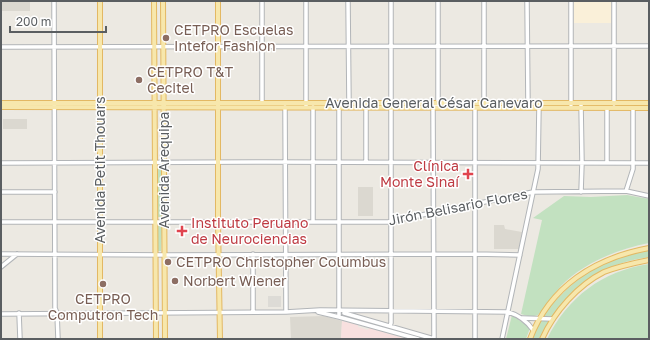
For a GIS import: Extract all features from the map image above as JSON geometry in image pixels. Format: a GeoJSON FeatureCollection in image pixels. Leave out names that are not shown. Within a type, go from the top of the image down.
{"type":"FeatureCollection","features":[{"type":"Feature","properties":{"kind":"main road","name":"Avenida Petit Thouars"},"geometry":{"type":"LineString","coordinates":[[100,1],[100,339]]}},
{"type":"Feature","properties":{"kind":"main road","name":"Avenida Arequipa"},"geometry":{"type":"LineString","coordinates":[[154,1],[156,339]]}},
{"type":"Feature","properties":{"kind":"main road","name":"Avenida Arequipa"},"geometry":{"type":"LineString","coordinates":[[163,1],[165,339]]}},
{"type":"Feature","properties":{"kind":"main road"},"geometry":{"type":"LineString","coordinates":[[218,1],[218,222],[220,339]]}},
{"type":"Feature","properties":{"kind":"main road"},"geometry":{"type":"LineString","coordinates":[[1,103],[54,105],[218,105]]}},
{"type":"Feature","properties":{"kind":"main road","name":"Avenida General César Canevaro"},"geometry":{"type":"LineString","coordinates":[[218,105],[262,103],[306,105],[484,104],[528,106]]}},
{"type":"Feature","properties":{"kind":"main road","name":"Avenida General César Canevaro"},"geometry":{"type":"LineString","coordinates":[[218,105],[366,107],[391,105],[433,108],[475,108],[649,103]]}},
{"type":"Feature","properties":{"kind":"main road"},"geometry":{"type":"LineString","coordinates":[[1,107],[54,105]]}},
{"type":"Feature","properties":{"kind":"main road","name":"Avenida General César Canevaro"},"geometry":{"type":"LineString","coordinates":[[581,106],[607,108],[649,108]]}},
{"type":"Feature","properties":{"kind":"main road"},"geometry":{"type":"LineString","coordinates":[[530,339],[539,318],[562,290],[586,271],[618,255],[649,248]]}},
{"type":"Feature","properties":{"kind":"main road"},"geometry":{"type":"LineString","coordinates":[[542,339],[553,319],[573,296],[599,275],[623,266],[649,260]]}},
{"type":"Feature","properties":{"kind":"street"},"geometry":{"type":"LineString","coordinates":[[54,1],[55,308],[58,313],[58,339]]}},
{"type":"Feature","properties":{"kind":"street"},"geometry":{"type":"LineString","coordinates":[[262,1],[262,103]]}},
{"type":"Feature","properties":{"kind":"street"},"geometry":{"type":"LineString","coordinates":[[306,1],[306,105]]}},
{"type":"Feature","properties":{"kind":"street"},"geometry":{"type":"LineString","coordinates":[[348,1],[349,104]]}},
{"type":"Feature","properties":{"kind":"street"},"geometry":{"type":"LineString","coordinates":[[390,326],[391,1]]}},
{"type":"Feature","properties":{"kind":"street"},"geometry":{"type":"LineString","coordinates":[[339,311],[434,339],[433,108],[438,104],[438,1]]}},
{"type":"Feature","properties":{"kind":"street"},"geometry":{"type":"LineString","coordinates":[[484,1],[484,104]]}},
{"type":"Feature","properties":{"kind":"street"},"geometry":{"type":"LineString","coordinates":[[527,1],[528,106]]}},
{"type":"Feature","properties":{"kind":"street"},"geometry":{"type":"LineString","coordinates":[[571,1],[571,106]]}},
{"type":"Feature","properties":{"kind":"street"},"geometry":{"type":"LineString","coordinates":[[614,1],[614,104]]}},
{"type":"Feature","properties":{"kind":"street"},"geometry":{"type":"LineString","coordinates":[[1,47],[649,46]]}},
{"type":"Feature","properties":{"kind":"street"},"geometry":{"type":"LineString","coordinates":[[502,339],[539,163],[539,106]]}},
{"type":"Feature","properties":{"kind":"street"},"geometry":{"type":"LineString","coordinates":[[581,106],[581,192]]}},
{"type":"Feature","properties":{"kind":"street"},"geometry":{"type":"LineString","coordinates":[[285,107],[286,312]]}},
{"type":"Feature","properties":{"kind":"street"},"geometry":{"type":"LineString","coordinates":[[313,107],[313,222]]}},
{"type":"Feature","properties":{"kind":"street"},"geometry":{"type":"LineString","coordinates":[[339,107],[339,317]]}},
{"type":"Feature","properties":{"kind":"street"},"geometry":{"type":"LineString","coordinates":[[366,107],[366,162]]}},
{"type":"Feature","properties":{"kind":"street"},"geometry":{"type":"LineString","coordinates":[[475,108],[475,339]]}},
{"type":"Feature","properties":{"kind":"street"},"geometry":{"type":"LineString","coordinates":[[607,108],[607,163]]}},
{"type":"Feature","properties":{"kind":"street"},"geometry":{"type":"LineString","coordinates":[[626,191],[633,163],[633,108]]}},
{"type":"Feature","properties":{"kind":"street"},"geometry":{"type":"LineString","coordinates":[[1,163],[649,163]]}},
{"type":"Feature","properties":{"kind":"street","name":"Jirón Belisario Flores"},"geometry":{"type":"LineString","coordinates":[[1,222],[391,221],[534,192],[626,191],[649,196]]}},
{"type":"Feature","properties":{"kind":"street"},"geometry":{"type":"LineString","coordinates":[[1,192],[55,192]]}},
{"type":"Feature","properties":{"kind":"street"},"geometry":{"type":"LineString","coordinates":[[1,254],[520,255]]}},
{"type":"Feature","properties":{"kind":"street"},"geometry":{"type":"LineString","coordinates":[[1,267],[17,254]]}},
{"type":"Feature","properties":{"kind":"street"},"geometry":{"type":"LineString","coordinates":[[253,254],[253,312]]}},
{"type":"Feature","properties":{"kind":"street"},"geometry":{"type":"LineString","coordinates":[[312,311],[418,339]]}},
{"type":"Feature","properties":{"kind":"street"},"geometry":{"type":"LineString","coordinates":[[1,314],[312,311],[508,312],[521,318],[533,330]]}},
{"type":"Feature","properties":{"kind":"street"},"geometry":{"type":"LineString","coordinates":[[365,312],[365,324]]}},
{"type":"Feature","properties":{"kind":"street"},"geometry":{"type":"LineString","coordinates":[[19,313],[20,339]]}},
{"type":"Feature","properties":{"kind":"street"},"geometry":{"type":"LineString","coordinates":[[521,318],[553,319]]}},
{"type":"Feature","properties":{"kind":"street"},"geometry":{"type":"LineString","coordinates":[[383,329],[390,326]]}},
{"type":"Feature","properties":{"kind":"shaded area"},"geometry":{"type":"Polygon","coordinates":[[[2,1],[30,1],[30,11],[2,11],[2,1]]]}},
{"type":"Feature","properties":{"kind":"shaded area"},"geometry":{"type":"Polygon","coordinates":[[[574,1],[611,1],[611,23],[574,23],[574,1]]]}},
{"type":"Feature","properties":{"kind":"shaded area"},"geometry":{"type":"Polygon","coordinates":[[[3,119],[27,119],[27,129],[3,129],[3,119]]]}},
{"type":"Feature","properties":{"kind":"shaded area"},"geometry":{"type":"Polygon","coordinates":[[[358,187],[373,187],[373,216],[358,216],[358,187]]]}},
{"type":"Feature","properties":{"kind":"shaded area"},"geometry":{"type":"Polygon","coordinates":[[[494,225],[504,225],[505,229],[522,232],[519,249],[494,249],[494,225]]]}},
{"type":"Feature","properties":{"kind":"shaded area"},"geometry":{"type":"Polygon","coordinates":[[[268,296],[281,296],[281,307],[268,307],[268,296]]]}},
{"type":"Feature","properties":{"kind":"shaded area"},"geometry":{"type":"Polygon","coordinates":[[[324,316],[342,321],[341,339],[291,339],[290,317],[324,316]]]}},
{"type":"Feature","properties":{"kind":"shaded area"},"geometry":{"type":"Polygon","coordinates":[[[342,321],[358,325],[358,327],[368,330],[369,328],[407,339],[341,339],[342,321]]]}},
{"type":"Feature","properties":{"kind":"green space"},"geometry":{"type":"Polygon","coordinates":[[[158,169],[161,169],[162,171],[162,217],[157,217],[158,169]]]}},
{"type":"Feature","properties":{"kind":"green space"},"geometry":{"type":"Polygon","coordinates":[[[627,195],[649,199],[649,243],[613,253],[590,264],[580,270],[561,286],[538,315],[531,317],[521,314],[542,220],[533,218],[564,196],[591,197],[627,195]]]}},
{"type":"Feature","properties":{"kind":"green space"},"geometry":{"type":"Polygon","coordinates":[[[158,225],[162,227],[161,251],[158,251],[157,249],[158,225]]]}},
{"type":"Feature","properties":{"kind":"green space"},"geometry":{"type":"Polygon","coordinates":[[[649,250],[649,257],[622,263],[596,274],[570,297],[553,317],[544,317],[554,302],[581,277],[601,265],[649,250]]]}},
{"type":"Feature","properties":{"kind":"green space"},"geometry":{"type":"Polygon","coordinates":[[[649,264],[649,339],[547,339],[555,324],[565,311],[588,288],[616,273],[649,264]]]}},
{"type":"Feature","properties":{"kind":"green space"},"geometry":{"type":"Polygon","coordinates":[[[512,315],[530,328],[526,339],[506,339],[512,315]]]}},
{"type":"Feature","properties":{"kind":"green space"},"geometry":{"type":"Polygon","coordinates":[[[541,320],[549,321],[539,339],[532,339],[541,320]]]}},
{"type":"Feature","properties":{"kind":"place","name":"CETPRO Escuelas Intefor Fashion"},"geometry":{"type":"Point","coordinates":[166,38]}},
{"type":"Feature","properties":{"kind":"place","name":"CETPRO T&T Cecitel"},"geometry":{"type":"Point","coordinates":[139,80]}},
{"type":"Feature","properties":{"kind":"place","name":"Clínica Monte Sinaí"},"geometry":{"type":"Point","coordinates":[468,174]}},
{"type":"Feature","properties":{"kind":"place","name":"Instituto Peruano de Neurociencias"},"geometry":{"type":"Point","coordinates":[182,231]}},
{"type":"Feature","properties":{"kind":"place","name":"CETPRO Christopher Columbus"},"geometry":{"type":"Point","coordinates":[168,262]}},
{"type":"Feature","properties":{"kind":"place","name":"Norbert Wiener"},"geometry":{"type":"Point","coordinates":[175,281]}},
{"type":"Feature","properties":{"kind":"place","name":"CETPRO Computron Tech"},"geometry":{"type":"Point","coordinates":[103,284]}}]}
